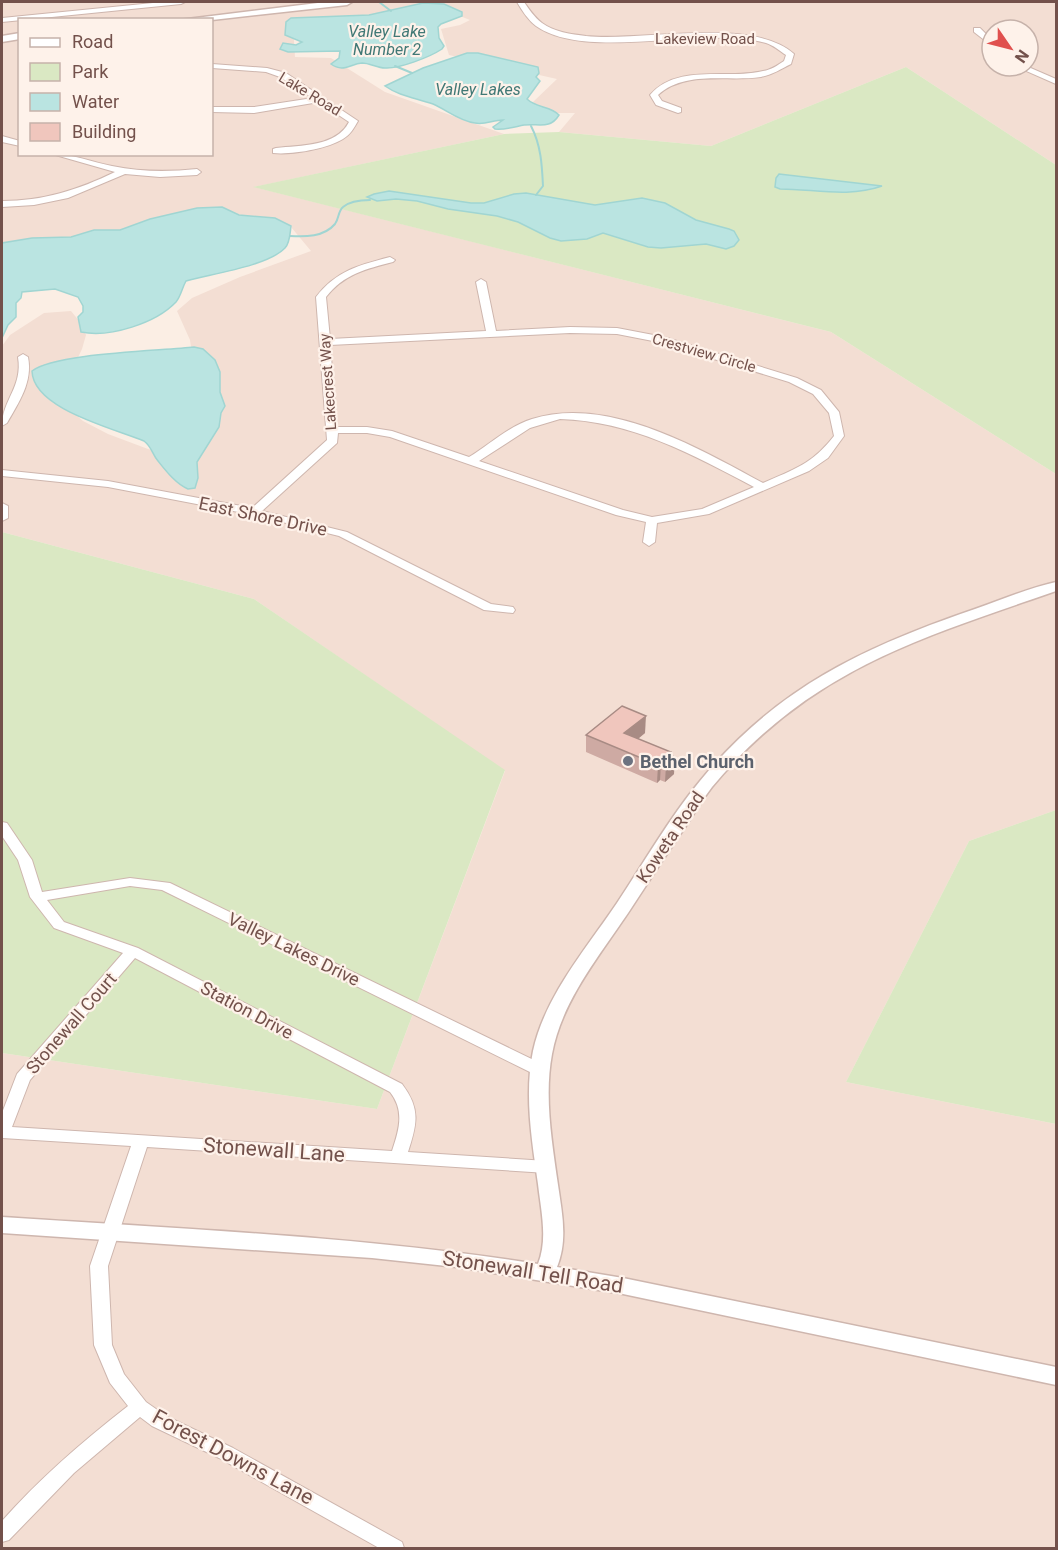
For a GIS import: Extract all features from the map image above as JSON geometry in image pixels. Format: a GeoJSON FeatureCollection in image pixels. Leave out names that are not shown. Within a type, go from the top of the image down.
{"type":"FeatureCollection","features":[{"type":"Feature","properties":{"kind":"street"},"geometry":{"type":"LineString","coordinates":[[2,20],[38,11],[181,2]]}},
{"type":"Feature","properties":{"kind":"street"},"geometry":{"type":"LineString","coordinates":[[201,18],[347,2]]}},
{"type":"Feature","properties":{"kind":"street","name":"Lakeview Road"},"geometry":{"type":"LineString","coordinates":[[520,2],[542,26],[560,33],[610,40],[743,36],[773,42],[784,47],[790,54],[788,62],[761,74],[699,78],[674,82],[659,88],[654,95],[659,103],[678,110]]}},
{"type":"Feature","properties":{"kind":"street"},"geometry":{"type":"LineString","coordinates":[[977,30],[980,33]]}},
{"type":"Feature","properties":{"kind":"street"},"geometry":{"type":"LineString","coordinates":[[2,39],[18,36]]}},
{"type":"Feature","properties":{"kind":"street","name":"Lake Road"},"geometry":{"type":"LineString","coordinates":[[213,66],[267,70],[283,75],[354,121],[351,130],[338,139],[312,146],[276,150]]}},
{"type":"Feature","properties":{"kind":"street"},"geometry":{"type":"LineString","coordinates":[[1040,75],[1056,82]]}},
{"type":"Feature","properties":{"kind":"street"},"geometry":{"type":"LineString","coordinates":[[213,110],[254,110],[320,99]]}},
{"type":"Feature","properties":{"kind":"street"},"geometry":{"type":"LineString","coordinates":[[3,140],[18,133]]}},
{"type":"Feature","properties":{"kind":"street"},"geometry":{"type":"LineString","coordinates":[[3,140],[18,144]]}},
{"type":"Feature","properties":{"kind":"street"},"geometry":{"type":"LineString","coordinates":[[64,156],[123,171],[166,177],[197,172]]}},
{"type":"Feature","properties":{"kind":"street"},"geometry":{"type":"LineString","coordinates":[[2,204],[57,199],[93,187],[123,171]]}},
{"type":"Feature","properties":{"kind":"street","name":"Lakecrest Way"},"geometry":{"type":"LineString","coordinates":[[254,512],[333,441],[321,297],[332,282],[350,271],[390,260]]}},
{"type":"Feature","properties":{"kind":"street"},"geometry":{"type":"LineString","coordinates":[[482,282],[492,334]]}},
{"type":"Feature","properties":{"kind":"street","name":"Crestview Circle"},"geometry":{"type":"LineString","coordinates":[[325,342],[570,330],[628,333],[660,339],[793,380],[817,392],[834,412],[838,436],[824,456],[804,469],[705,512],[652,520],[620,513],[392,434],[368,430],[332,430]]}},
{"type":"Feature","properties":{"kind":"street"},"geometry":{"type":"LineString","coordinates":[[2,423],[23,385],[25,365],[23,357]]}},
{"type":"Feature","properties":{"kind":"street"},"geometry":{"type":"LineString","coordinates":[[572,415],[573,401]]}},
{"type":"Feature","properties":{"kind":"street"},"geometry":{"type":"LineString","coordinates":[[471,461],[535,422],[572,415],[604,419],[684,445],[763,487]]}},
{"type":"Feature","properties":{"kind":"street","name":"East Shore Drive"},"geometry":{"type":"LineString","coordinates":[[2,473],[108,484],[254,512],[343,534],[488,607],[509,610]]}},
{"type":"Feature","properties":{"kind":"street"},"geometry":{"type":"LineString","coordinates":[[2,506],[2,518]]}},
{"type":"Feature","properties":{"kind":"street"},"geometry":{"type":"LineString","coordinates":[[649,542],[652,520]]}},
{"type":"Feature","properties":{"kind":"street","name":"Koweta Road"},"geometry":{"type":"LineString","coordinates":[[545,1272],[552,1254],[554,1236],[540,1101],[540,1070],[547,1033],[562,997],[704,786],[728,758],[799,696],[876,653],[1056,586]]}},
{"type":"Feature","properties":{"kind":"street"},"geometry":{"type":"LineString","coordinates":[[2,826],[26,860],[37,897]]}},
{"type":"Feature","properties":{"kind":"street","name":"Valley Lakes Drive"},"geometry":{"type":"LineString","coordinates":[[37,897],[130,882],[148,882],[165,886],[540,1070]]}},
{"type":"Feature","properties":{"kind":"street","name":"Station Drive"},"geometry":{"type":"LineString","coordinates":[[37,897],[59,925],[133,951],[396,1088],[404,1096],[408,1106],[408,1124],[398,1158]]}},
{"type":"Feature","properties":{"kind":"street","name":"Stonewall Court"},"geometry":{"type":"LineString","coordinates":[[2,1132],[23,1078],[133,951]]}},
{"type":"Feature","properties":{"kind":"street","name":"Stonewall Lane"},"geometry":{"type":"LineString","coordinates":[[2,1132],[547,1167]]}},
{"type":"Feature","properties":{"kind":"street","name":"Forest Downs Lane"},"geometry":{"type":"LineString","coordinates":[[141,1141],[99,1266],[102,1345],[116,1378],[140,1407],[159,1421],[226,1453],[395,1548]]}},
{"type":"Feature","properties":{"kind":"street","name":"Stonewall Tell Road"},"geometry":{"type":"LineString","coordinates":[[2,1225],[372,1250],[545,1272],[1056,1376]]}},
{"type":"Feature","properties":{"kind":"street"},"geometry":{"type":"LineString","coordinates":[[2,1534],[28,1503],[85,1450],[140,1407]]}},
{"type":"Feature","properties":{"kind":"shaded area"},"geometry":{"type":"Polygon","coordinates":[[[2,2],[1056,2],[1056,165],[906,67],[711,146],[559,132],[575,113],[542,113],[533,102],[557,79],[449,55],[441,29],[460,25],[470,20],[455,14],[293,26],[295,57],[331,58],[385,92],[504,134],[254,187],[831,332],[1056,474],[1056,810],[969,841],[846,1082],[1056,1124],[1056,1548],[2,1548],[2,1053],[377,1109],[505,771],[254,599],[2,532],[2,346],[10,335],[44,313],[71,311],[80,322],[86,335],[82,349],[58,399],[83,421],[108,434],[148,449],[177,455],[193,360],[190,340],[177,311],[192,298],[240,277],[311,251],[291,227],[274,222],[144,231],[2,257],[2,2]]]}},
{"type":"Feature","properties":{"kind":"green space"},"geometry":{"type":"Polygon","coordinates":[[[906,67],[1056,165],[1056,474],[831,332],[253,187],[504,134],[559,132],[711,146],[906,67]]]}},
{"type":"Feature","properties":{"kind":"green space"},"geometry":{"type":"Polygon","coordinates":[[[2,532],[254,599],[505,770],[377,1109],[2,1053],[2,532]]]}},
{"type":"Feature","properties":{"kind":"green space"},"geometry":{"type":"Polygon","coordinates":[[[1056,810],[1056,1124],[846,1082],[969,841],[1056,810]]]}},
{"type":"Feature","properties":{"kind":"water","name":"Valley Lake Number 2"},"geometry":{"type":"Polygon","coordinates":[[[423,3],[444,4],[462,12],[462,16],[438,27],[439,38],[444,46],[442,49],[406,65],[385,68],[362,63],[339,68],[331,64],[339,58],[340,51],[288,52],[280,49],[283,43],[296,45],[302,42],[285,35],[286,22],[291,18],[369,15],[423,3]]]}},
{"type":"Feature","properties":{"kind":"water","name":"Valley Lakes"},"geometry":{"type":"Polygon","coordinates":[[[467,53],[478,53],[538,67],[539,73],[536,77],[540,81],[527,99],[559,115],[548,124],[495,129],[493,127],[503,120],[469,122],[433,104],[402,95],[385,86],[423,68],[467,53]]]}},
{"type":"Feature","properties":{"kind":"water"},"geometry":{"type":"Polygon","coordinates":[[[779,174],[882,186],[856,192],[780,189],[775,187],[779,174]]]}},
{"type":"Feature","properties":{"kind":"water"},"geometry":{"type":"Polygon","coordinates":[[[389,191],[471,203],[484,203],[514,194],[526,193],[595,205],[642,198],[665,203],[696,220],[734,231],[739,240],[734,246],[726,249],[706,244],[648,247],[603,233],[587,239],[561,241],[518,222],[497,216],[448,209],[417,201],[396,199],[377,201],[367,197],[389,191]]]}},
{"type":"Feature","properties":{"kind":"water"},"geometry":{"type":"Polygon","coordinates":[[[222,207],[239,215],[275,218],[291,226],[287,246],[277,254],[253,265],[186,281],[178,300],[167,310],[145,322],[119,331],[81,332],[78,317],[83,312],[83,306],[78,297],[55,289],[22,292],[21,298],[16,303],[16,317],[8,325],[2,338],[2,243],[32,238],[71,237],[94,230],[120,230],[150,219],[197,208],[222,207]]]}},
{"type":"Feature","properties":{"kind":"water"},"geometry":{"type":"Polygon","coordinates":[[[194,347],[203,349],[215,360],[220,372],[220,392],[225,406],[221,413],[219,427],[197,462],[198,478],[195,488],[188,489],[175,481],[144,441],[77,415],[46,396],[36,384],[32,371],[62,360],[194,347]]]}},
{"type":"Feature","properties":{"kind":"building"},"geometry":{"type":"Polygon","coordinates":[[[622,706],[646,716],[624,733],[671,752],[669,755],[675,757],[666,765],[661,763],[658,765],[586,735],[622,706]]]}},
{"type":"Feature","properties":{"kind":"waterway"},"geometry":{"type":"LineString","coordinates":[[379,2],[391,11]]}},
{"type":"Feature","properties":{"kind":"waterway"},"geometry":{"type":"LineString","coordinates":[[395,66],[412,73]]}},
{"type":"Feature","properties":{"kind":"waterway"},"geometry":{"type":"LineString","coordinates":[[531,126],[539,148],[542,170],[543,186],[536,195]]}},
{"type":"Feature","properties":{"kind":"waterway"},"geometry":{"type":"LineString","coordinates":[[290,236],[308,236],[325,232],[335,224],[343,207],[356,201],[370,200]]}},
{"type":"Feature","properties":{"kind":"place","name":"Bethel Church"},"geometry":{"type":"Point","coordinates":[628,761]}}]}
